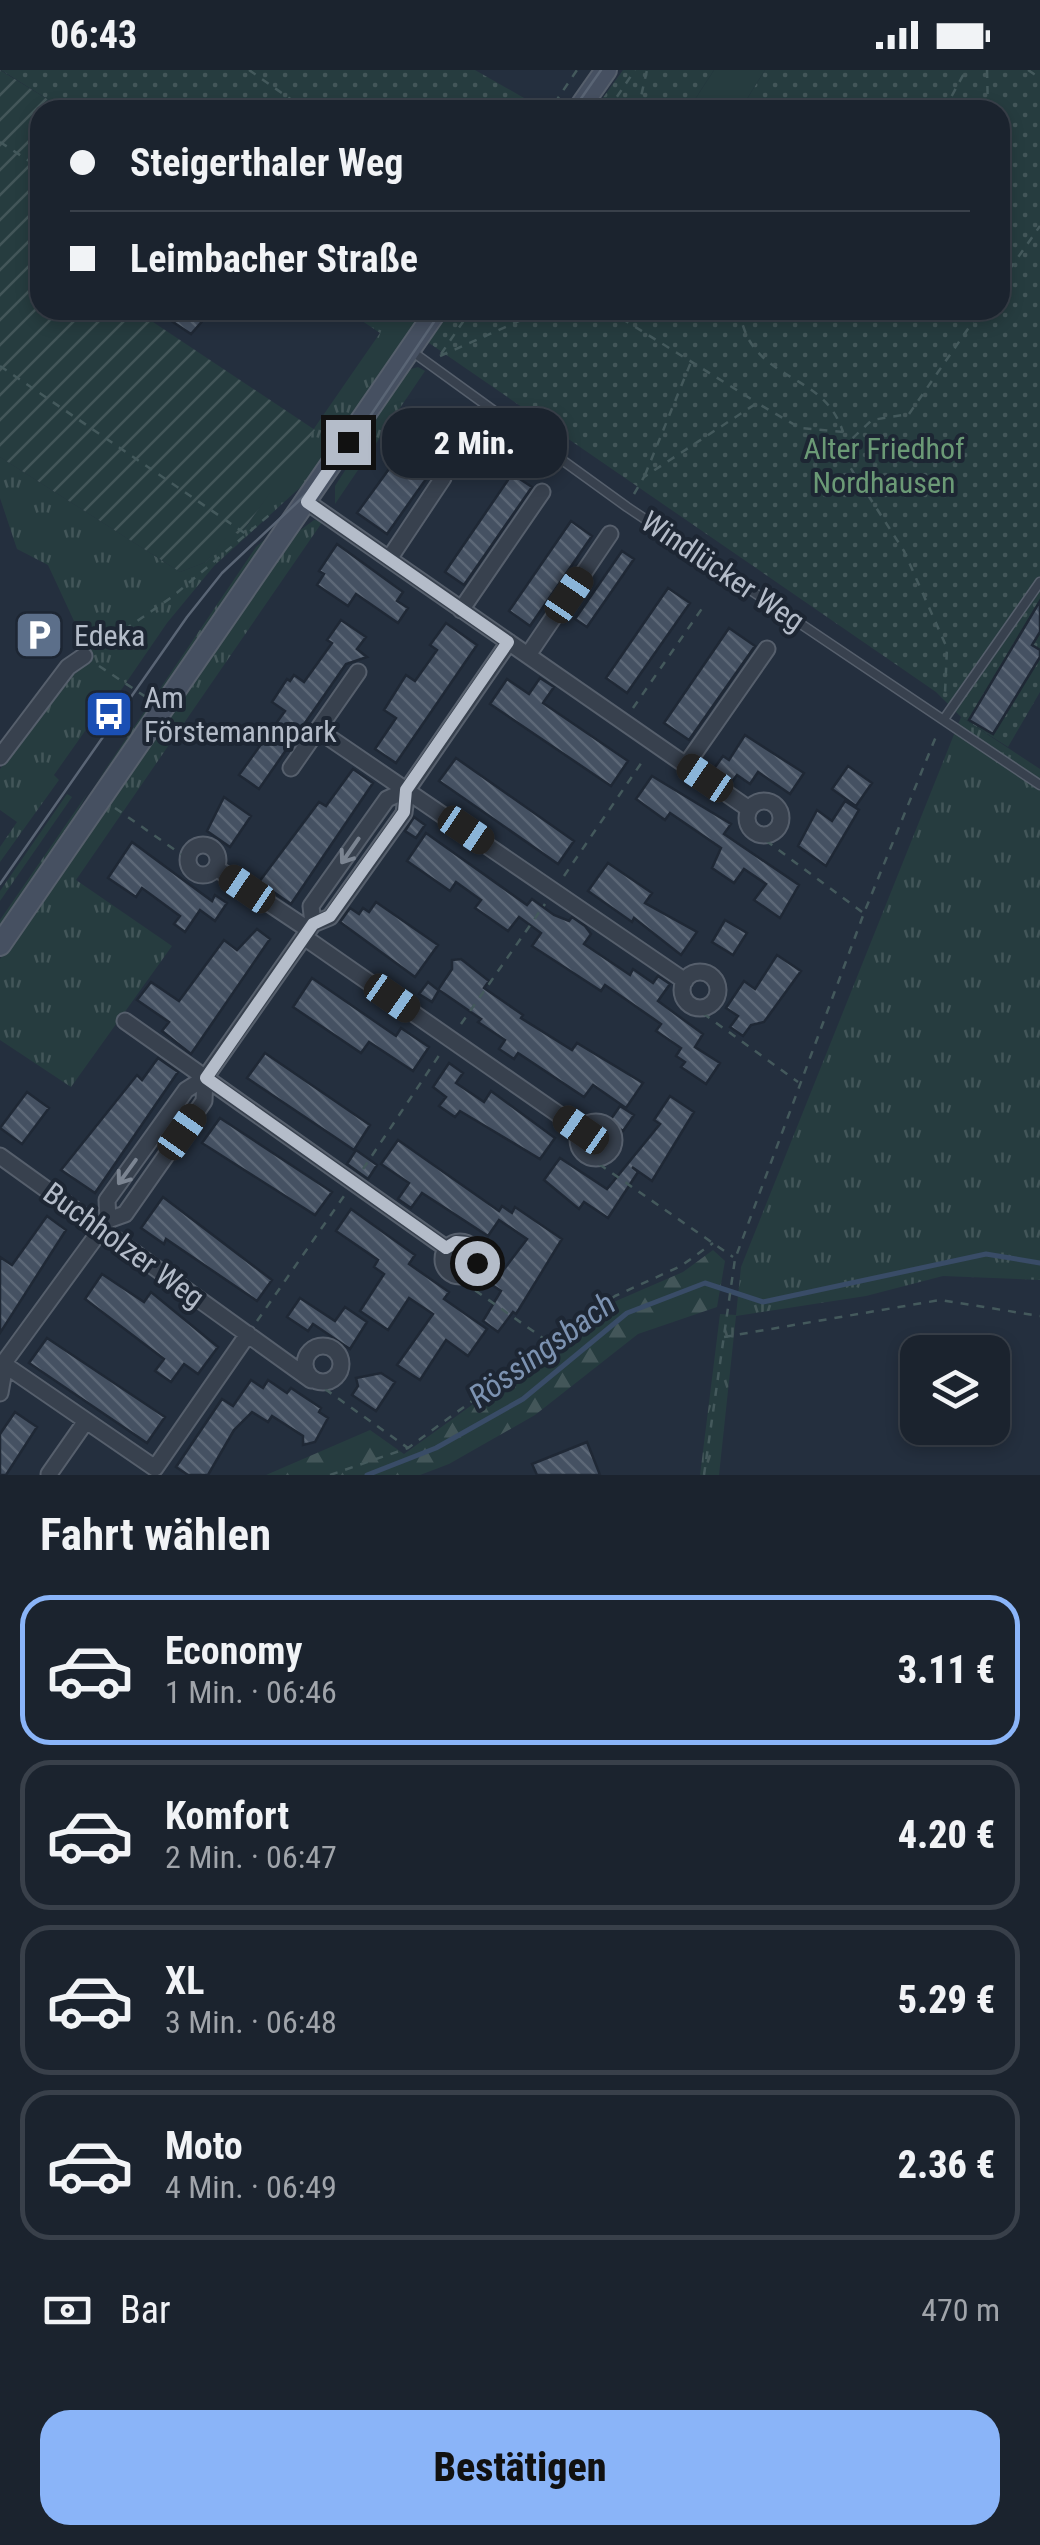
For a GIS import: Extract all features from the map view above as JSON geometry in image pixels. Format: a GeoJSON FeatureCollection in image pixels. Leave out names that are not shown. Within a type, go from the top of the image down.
{"type":"FeatureCollection","features":[{"type":"Feature","properties":{"kind":"street"},"geometry":{"type":"LineString","coordinates":[[585,100],[606,70]]}},
{"type":"Feature","properties":{"kind":"street"},"geometry":{"type":"LineString","coordinates":[[0,944],[430,320]]}},
{"type":"Feature","properties":{"kind":"street"},"geometry":{"type":"LineString","coordinates":[[389,559],[444,478]]}},
{"type":"Feature","properties":{"kind":"street"},"geometry":{"type":"LineString","coordinates":[[462,610],[542,492]]}},
{"type":"Feature","properties":{"kind":"street"},"geometry":{"type":"LineString","coordinates":[[307,502],[749,809]]}},
{"type":"Feature","properties":{"kind":"street"},"geometry":{"type":"LineString","coordinates":[[528,655],[610,534]]}},
{"type":"Feature","properties":{"kind":"street"},"geometry":{"type":"LineString","coordinates":[[0,1393],[3,1367],[104,1224],[125,1214],[204,1100],[206,1078],[309,930],[330,916],[404,812],[406,790],[508,642]]}},
{"type":"Feature","properties":{"kind":"street"},"geometry":{"type":"LineString","coordinates":[[686,765],[767,649]]}},
{"type":"Feature","properties":{"kind":"street"},"geometry":{"type":"LineString","coordinates":[[0,758],[68,667],[84,656]]}},
{"type":"Feature","properties":{"kind":"street"},"geometry":{"type":"LineString","coordinates":[[291,768],[358,672]]}},
{"type":"Feature","properties":{"kind":"street"},"geometry":{"type":"LineString","coordinates":[[318,730],[685,981]]}},
{"type":"Feature","properties":{"kind":"street"},"geometry":{"type":"LineString","coordinates":[[767,801],[777,806],[782,817],[778,828],[769,834],[753,831],[748,822],[749,809],[767,801]]}},
{"type":"Feature","properties":{"kind":"street"},"geometry":{"type":"LineString","coordinates":[[188,858],[196,846],[210,846],[219,858],[216,868],[309,930],[581,1130]]}},
{"type":"Feature","properties":{"kind":"street"},"geometry":{"type":"LineString","coordinates":[[704,972],[714,978],[718,989],[715,1000],[706,1006],[690,1004],[684,996],[685,981],[704,972]]}},
{"type":"Feature","properties":{"kind":"street"},"geometry":{"type":"LineString","coordinates":[[125,1022],[446,1248]]}},
{"type":"Feature","properties":{"kind":"street"},"geometry":{"type":"LineString","coordinates":[[590,1122],[602,1122],[614,1136],[609,1153],[598,1158],[586,1155],[578,1141],[581,1130],[590,1122]]}},
{"type":"Feature","properties":{"kind":"street","name":"Buchholzer Weg"},"geometry":{"type":"LineString","coordinates":[[0,1156],[104,1224],[311,1380]]}},
{"type":"Feature","properties":{"kind":"street"},"geometry":{"type":"LineString","coordinates":[[456,1242],[468,1243],[478,1257],[475,1268],[466,1275],[449,1272],[443,1263],[446,1248],[456,1242]]}},
{"type":"Feature","properties":{"kind":"street"},"geometry":{"type":"LineString","coordinates":[[3,1367],[155,1468],[248,1334]]}},
{"type":"Feature","properties":{"kind":"street"},"geometry":{"type":"LineString","coordinates":[[49,1474],[86,1421]]}},
{"type":"Feature","properties":{"kind":"lane","name":"Windlücker Weg"},"geometry":{"type":"LineString","coordinates":[[410,350],[461,391],[627,506],[1040,785]]}},
{"type":"Feature","properties":{"kind":"lane"},"geometry":{"type":"LineString","coordinates":[[944,719],[1040,582]]}},
{"type":"Feature","properties":{"kind":"path"},"geometry":{"type":"LineString","coordinates":[[249,70],[292,100]]}},
{"type":"Feature","properties":{"kind":"path"},"geometry":{"type":"LineString","coordinates":[[557,100],[578,70]]}},
{"type":"Feature","properties":{"kind":"path"},"geometry":{"type":"LineString","coordinates":[[615,100],[635,70]]}},
{"type":"Feature","properties":{"kind":"path"},"geometry":{"type":"LineString","coordinates":[[640,100],[647,70]]}},
{"type":"Feature","properties":{"kind":"path"},"geometry":{"type":"LineString","coordinates":[[950,100],[966,70]]}},
{"type":"Feature","properties":{"kind":"path"},"geometry":{"type":"LineString","coordinates":[[987,70],[988,100]]}},
{"type":"Feature","properties":{"kind":"path"},"geometry":{"type":"LineString","coordinates":[[1028,70],[1040,78]]}},
{"type":"Feature","properties":{"kind":"path"},"geometry":{"type":"LineString","coordinates":[[0,142],[30,162]]}},
{"type":"Feature","properties":{"kind":"path"},"geometry":{"type":"LineString","coordinates":[[1010,269],[1040,226]]}},
{"type":"Feature","properties":{"kind":"path"},"geometry":{"type":"LineString","coordinates":[[400,329],[404,320]]}},
{"type":"Feature","properties":{"kind":"path"},"geometry":{"type":"LineString","coordinates":[[433,366],[464,320]]}},
{"type":"Feature","properties":{"kind":"path"},"geometry":{"type":"LineString","coordinates":[[440,355],[521,320]]}},
{"type":"Feature","properties":{"kind":"path"},"geometry":{"type":"LineString","coordinates":[[624,320],[800,428],[843,432]]}},
{"type":"Feature","properties":{"kind":"path"},"geometry":{"type":"LineString","coordinates":[[704,1475],[735,1259],[864,913],[944,719],[947,648],[904,551],[840,450],[843,432],[836,412],[819,392],[785,373],[750,342],[742,320]]}},
{"type":"Feature","properties":{"kind":"path"},"geometry":{"type":"LineString","coordinates":[[840,450],[872,420],[909,414],[974,320]]}},
{"type":"Feature","properties":{"kind":"path"},"geometry":{"type":"LineString","coordinates":[[627,506],[644,477],[691,362]]}},
{"type":"Feature","properties":{"kind":"path"},"geometry":{"type":"LineString","coordinates":[[0,366],[246,534]]}},
{"type":"Feature","properties":{"kind":"path"},"geometry":{"type":"LineString","coordinates":[[644,477],[757,403]]}},
{"type":"Feature","properties":{"kind":"path"},"geometry":{"type":"LineString","coordinates":[[148,698],[84,656],[172,597],[274,511]]}},
{"type":"Feature","properties":{"kind":"path"},"geometry":{"type":"LineString","coordinates":[[623,721],[703,607]]}},
{"type":"Feature","properties":{"kind":"path"},"geometry":{"type":"LineString","coordinates":[[100,798],[188,858]]}},
{"type":"Feature","properties":{"kind":"path"},"geometry":{"type":"LineString","coordinates":[[753,831],[864,913]]}},
{"type":"Feature","properties":{"kind":"path"},"geometry":{"type":"LineString","coordinates":[[690,1004],[800,1083]]}},
{"type":"Feature","properties":{"kind":"path"},"geometry":{"type":"LineString","coordinates":[[586,1155],[735,1259]]}},
{"type":"Feature","properties":{"kind":"path"},"geometry":{"type":"LineString","coordinates":[[330,1475],[408,1448],[615,1296],[682,1266],[714,1243]]}},
{"type":"Feature","properties":{"kind":"path"},"geometry":{"type":"LineString","coordinates":[[449,1272],[551,1343]]}},
{"type":"Feature","properties":{"kind":"path"},"geometry":{"type":"LineString","coordinates":[[722,1337],[940,1300],[1040,1316]]}},
{"type":"Feature","properties":{"kind":"path"},"geometry":{"type":"LineString","coordinates":[[311,1380],[408,1448]]}},
{"type":"Feature","properties":{"kind":"green space"},"geometry":{"type":"Polygon","coordinates":[[[0,70],[49,100],[30,100],[30,320],[150,320],[315,430],[240,535],[232,531],[206,562],[180,572],[0,457],[0,70]]]}},
{"type":"Feature","properties":{"kind":"green space"},"geometry":{"type":"Polygon","coordinates":[[[1,70],[475,70],[528,100],[49,100],[1,70]]]}},
{"type":"Feature","properties":{"kind":"green space"},"geometry":{"type":"Polygon","coordinates":[[[623,70],[714,70],[694,100],[601,100],[623,70]]]}},
{"type":"Feature","properties":{"kind":"green space"},"geometry":{"type":"Polygon","coordinates":[[[714,70],[765,70],[746,100],[694,100],[714,70]]]}},
{"type":"Feature","properties":{"kind":"green space","name":"Alter Friedhof Nordhausen"},"geometry":{"type":"Polygon","coordinates":[[[765,70],[1040,70],[1040,692],[1008,747],[961,717],[936,692],[396,320],[1010,320],[1010,100],[746,100],[765,70]]]}},
{"type":"Feature","properties":{"kind":"green space"},"geometry":{"type":"Polygon","coordinates":[[[361,320],[397,320],[414,331],[316,473],[214,566],[167,623],[119,693],[114,690],[54,775],[59,780],[0,862],[0,847],[17,822],[0,810],[0,769],[92,646],[74,621],[48,565],[17,549],[0,498],[0,457],[180,572],[206,562],[232,530],[240,534],[246,527],[380,333],[361,320]]]}},
{"type":"Feature","properties":{"kind":"green space"},"geometry":{"type":"Polygon","coordinates":[[[418,367],[425,371],[335,504],[335,486],[346,469],[341,465],[408,370],[418,367]]]}},
{"type":"Feature","properties":{"kind":"green space"},"geometry":{"type":"Polygon","coordinates":[[[314,520],[323,521],[76,880],[172,946],[71,1087],[0,1040],[0,959],[291,537],[314,520]]]}},
{"type":"Feature","properties":{"kind":"green space"},"geometry":{"type":"Polygon","coordinates":[[[283,524],[94,786],[256,547],[283,524]]]}},
{"type":"Feature","properties":{"kind":"green space"},"geometry":{"type":"Polygon","coordinates":[[[961,717],[1040,769],[1040,1280],[943,1276],[866,1296],[736,1316],[719,1475],[700,1475],[720,1314],[736,1315],[741,1267],[961,717]]]}},
{"type":"Feature","properties":{"kind":"green space"},"geometry":{"type":"Polygon","coordinates":[[[67,794],[72,797],[0,901],[0,891],[67,794]]]}},
{"type":"Feature","properties":{"kind":"green space"},"geometry":{"type":"Polygon","coordinates":[[[87,794],[47,866],[0,932],[0,920],[87,794]]]}},
{"type":"Feature","properties":{"kind":"green space"},"geometry":{"type":"Polygon","coordinates":[[[713,1250],[725,1261],[717,1307],[638,1334],[535,1415],[449,1464],[420,1475],[266,1475],[370,1430],[404,1454],[616,1301],[683,1272],[713,1250]]]}},
{"type":"Feature","properties":{"kind":"building"},"geometry":{"type":"Polygon","coordinates":[[[175,320],[203,320],[191,334],[175,320]]]}},
{"type":"Feature","properties":{"kind":"building"},"geometry":{"type":"Polygon","coordinates":[[[429,414],[458,434],[387,534],[357,513],[429,414]]]}},
{"type":"Feature","properties":{"kind":"building"},"geometry":{"type":"Polygon","coordinates":[[[512,474],[532,487],[464,585],[445,572],[512,474]]]}},
{"type":"Feature","properties":{"kind":"building"},"geometry":{"type":"Polygon","coordinates":[[[571,521],[592,536],[530,626],[509,611],[571,521]]]}},
{"type":"Feature","properties":{"kind":"building"},"geometry":{"type":"Polygon","coordinates":[[[337,544],[403,592],[397,601],[408,608],[398,623],[356,594],[348,606],[317,585],[324,574],[319,571],[337,544]]]}},
{"type":"Feature","properties":{"kind":"building"},"geometry":{"type":"Polygon","coordinates":[[[622,551],[634,559],[587,627],[575,619],[622,551]]]}},
{"type":"Feature","properties":{"kind":"building"},"geometry":{"type":"Polygon","coordinates":[[[668,588],[690,603],[627,693],[606,678],[668,588]]]}},
{"type":"Feature","properties":{"kind":"building"},"geometry":{"type":"Polygon","coordinates":[[[1040,601],[1040,632],[1032,645],[1040,650],[1040,657],[993,734],[969,720],[1040,601]]]}},
{"type":"Feature","properties":{"kind":"building"},"geometry":{"type":"Polygon","coordinates":[[[341,620],[366,637],[357,649],[367,657],[346,664],[259,789],[239,775],[285,711],[272,702],[287,679],[290,681],[294,675],[304,682],[332,643],[327,640],[341,620]]]}},
{"type":"Feature","properties":{"kind":"building"},"geometry":{"type":"Polygon","coordinates":[[[446,623],[477,645],[396,763],[375,749],[396,718],[384,710],[406,675],[415,681],[437,650],[430,645],[446,623]]]}},
{"type":"Feature","properties":{"kind":"building"},"geometry":{"type":"Polygon","coordinates":[[[729,628],[755,646],[689,740],[664,723],[729,628]]]}},
{"type":"Feature","properties":{"kind":"building"},"geometry":{"type":"Polygon","coordinates":[[[540,678],[554,687],[543,703],[628,761],[611,786],[490,704],[507,679],[529,694],[540,678]]]}},
{"type":"Feature","properties":{"kind":"building"},"geometry":{"type":"Polygon","coordinates":[[[745,735],[804,773],[790,794],[758,772],[750,784],[737,775],[731,783],[713,770],[723,756],[729,760],[745,735]]]}},
{"type":"Feature","properties":{"kind":"building"},"geometry":{"type":"Polygon","coordinates":[[[456,758],[574,841],[558,864],[439,781],[456,758]]]}},
{"type":"Feature","properties":{"kind":"building"},"geometry":{"type":"Polygon","coordinates":[[[848,766],[872,783],[856,806],[832,789],[848,766]]]}},
{"type":"Feature","properties":{"kind":"building"},"geometry":{"type":"Polygon","coordinates":[[[353,769],[373,783],[291,904],[259,882],[319,802],[326,806],[353,769]]]}},
{"type":"Feature","properties":{"kind":"building"},"geometry":{"type":"Polygon","coordinates":[[[652,776],[731,824],[724,834],[799,885],[780,918],[754,900],[766,884],[744,869],[734,883],[712,868],[721,848],[670,813],[665,820],[636,799],[652,776]]]}},
{"type":"Feature","properties":{"kind":"building"},"geometry":{"type":"Polygon","coordinates":[[[224,797],[251,816],[230,847],[207,831],[224,797]]]}},
{"type":"Feature","properties":{"kind":"building"},"geometry":{"type":"Polygon","coordinates":[[[845,801],[859,810],[826,866],[798,846],[817,810],[832,821],[845,801]]]}},
{"type":"Feature","properties":{"kind":"building"},"geometry":{"type":"Polygon","coordinates":[[[414,817],[425,825],[416,838],[405,831],[414,817]]]}},
{"type":"Feature","properties":{"kind":"building"},"geometry":{"type":"Polygon","coordinates":[[[426,833],[527,905],[532,899],[554,915],[569,921],[572,917],[585,926],[591,934],[584,944],[630,975],[633,969],[653,983],[658,976],[670,984],[658,1001],[703,1034],[695,1047],[720,1063],[706,1084],[681,1067],[685,1062],[676,1056],[681,1048],[656,1031],[661,1024],[605,985],[601,991],[532,946],[541,933],[519,917],[508,931],[475,908],[481,900],[456,882],[450,891],[407,861],[426,833]]]}},
{"type":"Feature","properties":{"kind":"building"},"geometry":{"type":"Polygon","coordinates":[[[132,842],[212,901],[215,895],[227,903],[215,921],[200,910],[185,932],[174,924],[180,916],[142,888],[136,897],[108,878],[132,842]]]}},
{"type":"Feature","properties":{"kind":"building"},"geometry":{"type":"Polygon","coordinates":[[[608,863],[652,893],[645,903],[697,932],[681,955],[634,918],[632,922],[588,891],[608,863]]]}},
{"type":"Feature","properties":{"kind":"building"},"geometry":{"type":"Polygon","coordinates":[[[376,902],[438,945],[415,977],[340,922],[350,908],[359,914],[363,908],[369,912],[376,902]]]}},
{"type":"Feature","properties":{"kind":"building"},"geometry":{"type":"Polygon","coordinates":[[[725,920],[747,933],[733,955],[712,942],[725,920]]]}},
{"type":"Feature","properties":{"kind":"building"},"geometry":{"type":"Polygon","coordinates":[[[257,929],[270,939],[191,1054],[162,1031],[169,1022],[137,1000],[151,982],[179,1001],[224,940],[237,950],[257,929]]]}},
{"type":"Feature","properties":{"kind":"building"},"geometry":{"type":"Polygon","coordinates":[[[777,955],[801,971],[764,1022],[751,1025],[743,1036],[730,1027],[738,1016],[726,1008],[744,981],[755,989],[777,955]]]}},
{"type":"Feature","properties":{"kind":"building"},"geometry":{"type":"Polygon","coordinates":[[[461,959],[489,981],[484,988],[523,1015],[521,1018],[572,1050],[577,1043],[643,1083],[626,1108],[593,1085],[584,1097],[518,1053],[514,1059],[499,1049],[505,1040],[439,990],[432,1002],[419,994],[428,982],[438,990],[452,969],[452,960],[461,959]]]}},
{"type":"Feature","properties":{"kind":"building"},"geometry":{"type":"Polygon","coordinates":[[[312,978],[396,1036],[401,1028],[429,1047],[413,1071],[369,1042],[361,1053],[293,1007],[312,978]]]}},
{"type":"Feature","properties":{"kind":"building"},"geometry":{"type":"Polygon","coordinates":[[[265,1053],[370,1125],[354,1150],[247,1078],[265,1053]]]}},
{"type":"Feature","properties":{"kind":"building"},"geometry":{"type":"Polygon","coordinates":[[[158,1058],[178,1072],[95,1193],[61,1170],[137,1075],[142,1080],[158,1058]]]}},
{"type":"Feature","properties":{"kind":"building"},"geometry":{"type":"Polygon","coordinates":[[[449,1063],[463,1073],[456,1083],[484,1102],[491,1091],[555,1138],[540,1159],[460,1111],[455,1117],[439,1106],[446,1097],[433,1087],[449,1063]]]}},
{"type":"Feature","properties":{"kind":"building"},"geometry":{"type":"Polygon","coordinates":[[[27,1092],[49,1108],[22,1144],[0,1128],[27,1092]]]}},
{"type":"Feature","properties":{"kind":"building"},"geometry":{"type":"Polygon","coordinates":[[[670,1096],[694,1112],[652,1181],[632,1167],[638,1172],[608,1218],[584,1202],[579,1209],[544,1180],[560,1158],[607,1189],[660,1124],[654,1120],[670,1096]]]}},
{"type":"Feature","properties":{"kind":"building"},"geometry":{"type":"Polygon","coordinates":[[[620,1106],[634,1115],[623,1131],[609,1122],[620,1106]]]}},
{"type":"Feature","properties":{"kind":"building"},"geometry":{"type":"Polygon","coordinates":[[[220,1118],[332,1192],[315,1215],[202,1143],[220,1118]]]}},
{"type":"Feature","properties":{"kind":"building"},"geometry":{"type":"Polygon","coordinates":[[[398,1140],[499,1211],[502,1206],[512,1213],[515,1207],[562,1239],[516,1314],[513,1312],[498,1332],[483,1321],[501,1291],[492,1285],[527,1239],[499,1220],[488,1236],[422,1193],[411,1208],[398,1199],[409,1183],[381,1164],[398,1140]]]}},
{"type":"Feature","properties":{"kind":"building"},"geometry":{"type":"Polygon","coordinates":[[[356,1150],[377,1165],[368,1179],[347,1164],[356,1150]]]}},
{"type":"Feature","properties":{"kind":"building"},"geometry":{"type":"Polygon","coordinates":[[[163,1197],[272,1280],[257,1301],[166,1239],[164,1244],[141,1228],[163,1197]]]}},
{"type":"Feature","properties":{"kind":"building"},"geometry":{"type":"Polygon","coordinates":[[[351,1209],[415,1255],[409,1264],[449,1292],[444,1299],[487,1329],[468,1356],[446,1340],[420,1380],[397,1365],[433,1314],[409,1298],[388,1330],[360,1311],[384,1274],[374,1267],[378,1260],[336,1231],[351,1209]]]}},
{"type":"Feature","properties":{"kind":"building"},"geometry":{"type":"Polygon","coordinates":[[[47,1216],[66,1230],[0,1333],[0,1257],[12,1265],[47,1216]]]}},
{"type":"Feature","properties":{"kind":"building"},"geometry":{"type":"Polygon","coordinates":[[[102,1274],[144,1302],[151,1292],[218,1347],[198,1374],[184,1364],[171,1382],[155,1371],[164,1359],[85,1299],[102,1274]]]}},
{"type":"Feature","properties":{"kind":"building"},"geometry":{"type":"Polygon","coordinates":[[[300,1298],[335,1321],[345,1307],[367,1322],[350,1349],[313,1324],[308,1331],[287,1317],[300,1298]]]}},
{"type":"Feature","properties":{"kind":"building"},"geometry":{"type":"Polygon","coordinates":[[[47,1338],[165,1417],[147,1443],[29,1363],[47,1338]]]}},
{"type":"Feature","properties":{"kind":"building"},"geometry":{"type":"Polygon","coordinates":[[[381,1373],[395,1382],[376,1411],[352,1395],[358,1386],[356,1378],[381,1373]]]}},
{"type":"Feature","properties":{"kind":"building"},"geometry":{"type":"Polygon","coordinates":[[[251,1380],[263,1388],[268,1380],[287,1393],[291,1388],[321,1408],[319,1412],[328,1418],[315,1442],[303,1445],[303,1436],[272,1416],[268,1422],[252,1412],[234,1430],[208,1475],[188,1475],[176,1467],[222,1399],[233,1406],[251,1380]]]}},
{"type":"Feature","properties":{"kind":"building"},"geometry":{"type":"Polygon","coordinates":[[[15,1412],[37,1427],[6,1475],[0,1475],[0,1434],[15,1412]]]}},
{"type":"Feature","properties":{"kind":"building"},"geometry":{"type":"Polygon","coordinates":[[[587,1442],[600,1475],[537,1475],[532,1464],[587,1442]]]}},
{"type":"Feature","properties":{"kind":"waterway","name":"Rössingsbach"},"geometry":{"type":"LineString","coordinates":[[367,1475],[436,1448],[523,1399],[627,1313],[705,1283],[763,1302],[986,1254],[1040,1263]]}},
{"type":"Feature","properties":{"kind":"tram line"},"geometry":{"type":"LineString","coordinates":[[580,100],[601,70]]}},
{"type":"Feature","properties":{"kind":"tram line"},"geometry":{"type":"LineString","coordinates":[[0,884],[187,617],[222,573],[337,465],[435,320]]}},
{"type":"Feature","properties":{"kind":"place","name":"Edeka"},"geometry":{"type":"Point","coordinates":[39,635]}},
{"type":"Feature","properties":{"kind":"place","name":"Am Förstemannpark"},"geometry":{"type":"Point","coordinates":[109,714]}},
{"type":"Feature","properties":{"kind":"route"},"geometry":{"type":"LineString","coordinates":[[348,442],[307,502],[508,642],[406,790],[404,812],[330,916],[313,924],[206,1078],[446,1248],[456,1242],[468,1243],[476,1251],[477,1263]]}}]}
